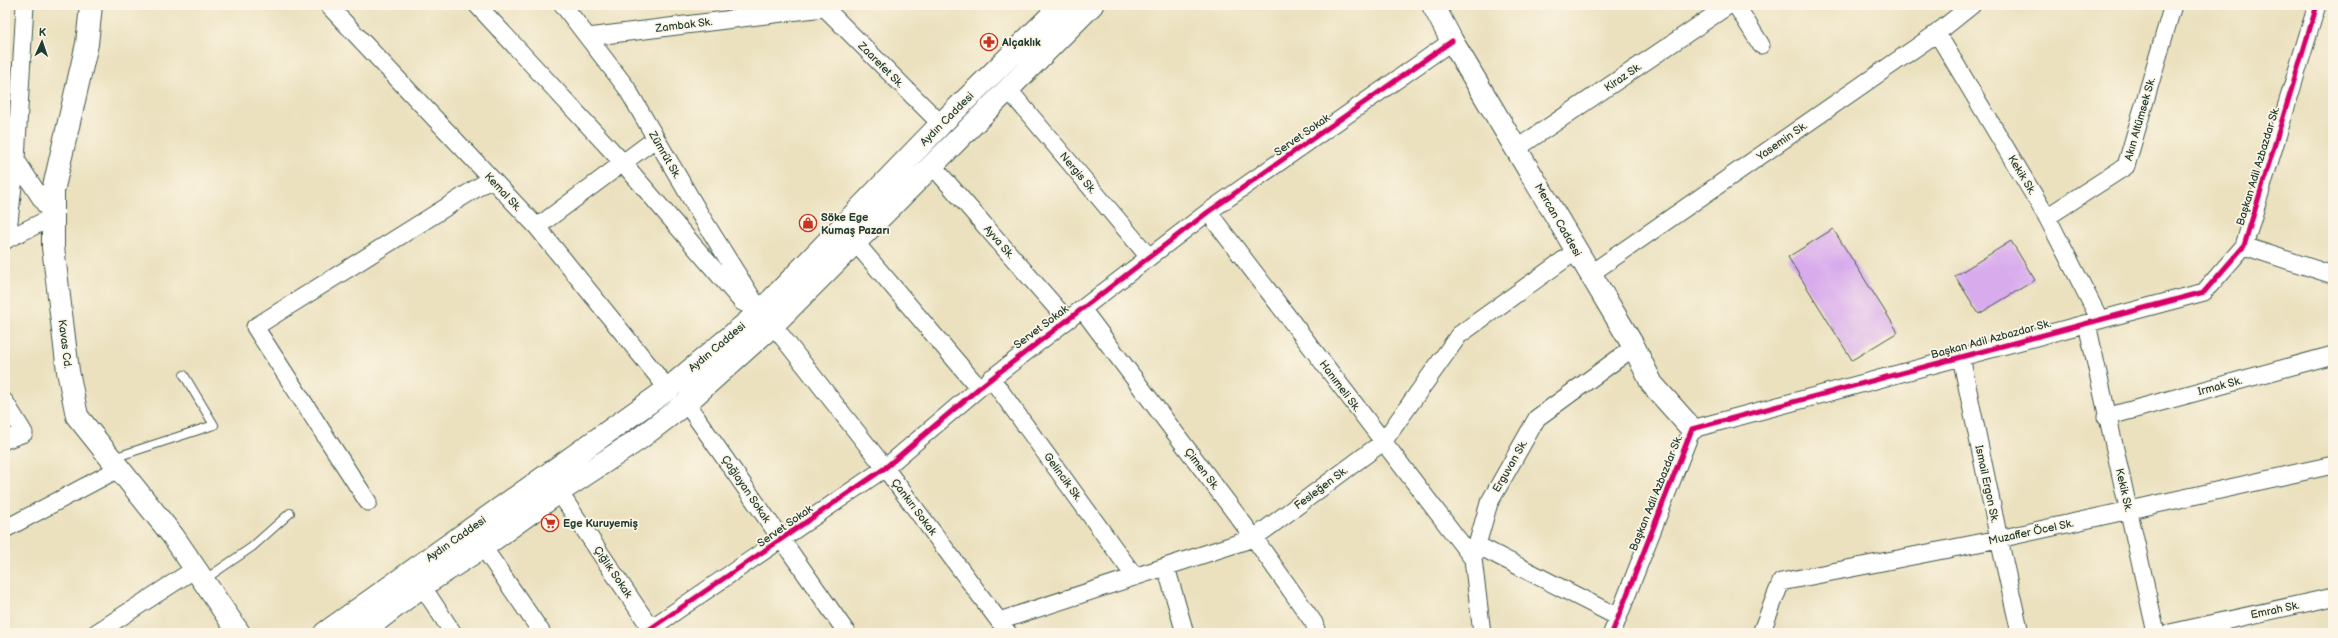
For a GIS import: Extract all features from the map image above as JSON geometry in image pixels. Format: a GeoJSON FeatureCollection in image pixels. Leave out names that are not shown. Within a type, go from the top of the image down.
{"type":"FeatureCollection","features":[{"type":"Feature","properties":{"kind":"main road","name":"Kavas Cd."},"geometry":{"type":"LineString","coordinates":[[91,5],[87,44],[53,191],[56,270],[68,371],[77,416],[173,536],[239,633]]}},
{"type":"Feature","properties":{"kind":"main road","name":"Aydın Caddesi"},"geometry":{"type":"LineString","coordinates":[[361,633],[422,586],[483,547],[559,492],[639,439],[686,403],[767,318],[941,124],[1062,5]]}},
{"type":"Feature","properties":{"kind":"main road","name":"Aydın Caddesi"},"geometry":{"type":"LineString","coordinates":[[325,633],[767,318],[855,242],[1092,5]]}},
{"type":"Feature","properties":{"kind":"main road","name":"Mercan Caddesi"},"geometry":{"type":"LineString","coordinates":[[1433,5],[1452,41],[1634,347],[1652,384],[1692,429]]}},
{"type":"Feature","properties":{"kind":"street"},"geometry":{"type":"LineString","coordinates":[[6,240],[16,160],[25,5]]}},
{"type":"Feature","properties":{"kind":"street","name":"Kemal Sk."},"geometry":{"type":"LineString","coordinates":[[328,5],[537,227],[668,389]]}},
{"type":"Feature","properties":{"kind":"street"},"geometry":{"type":"LineString","coordinates":[[477,5],[624,164],[742,302],[767,318]]}},
{"type":"Feature","properties":{"kind":"street","name":"Zümrüt Sk."},"geometry":{"type":"LineString","coordinates":[[563,5],[626,87],[655,140],[767,318]]}},
{"type":"Feature","properties":{"kind":"street","name":"Kiraz Sk."},"geometry":{"type":"LineString","coordinates":[[1516,149],[1729,5]]}},
{"type":"Feature","properties":{"kind":"street"},"geometry":{"type":"LineString","coordinates":[[1736,5],[1761,45]]}},
{"type":"Feature","properties":{"kind":"street","name":"Yasemin Sk."},"geometry":{"type":"LineString","coordinates":[[1590,274],[1938,33],[1972,5]]}},
{"type":"Feature","properties":{"kind":"street","name":"Akın Altümsek Sk."},"geometry":{"type":"LineString","coordinates":[[2047,217],[2126,166],[2173,5]]}},
{"type":"Feature","properties":{"kind":"street","name":"Başkan Adil Azbazdar Sk."},"geometry":{"type":"LineString","coordinates":[[1612,633],[1692,429],[2204,292],[2244,246],[2318,5]]}},
{"type":"Feature","properties":{"kind":"street","name":"Zambak Sk."},"geometry":{"type":"LineString","coordinates":[[588,37],[824,6]]}},
{"type":"Feature","properties":{"kind":"street","name":"Zaarefet Sk."},"geometry":{"type":"LineString","coordinates":[[824,6],[941,124]]}},
{"type":"Feature","properties":{"kind":"street","name":"Kekik Sk."},"geometry":{"type":"LineString","coordinates":[[1938,33],[2047,217],[2093,322],[2106,417],[2156,633]]}},
{"type":"Feature","properties":{"kind":"street","name":"Servet Sokak"},"geometry":{"type":"LineString","coordinates":[[650,631],[885,468],[985,383],[1208,212],[1452,41]]}},
{"type":"Feature","properties":{"kind":"street","name":"Nergis Sk."},"geometry":{"type":"LineString","coordinates":[[1008,89],[1149,257]]}},
{"type":"Feature","properties":{"kind":"street"},"geometry":{"type":"LineString","coordinates":[[537,227],[655,140]]}},
{"type":"Feature","properties":{"kind":"street"},"geometry":{"type":"LineString","coordinates":[[6,240],[53,217],[16,160]]}},
{"type":"Feature","properties":{"kind":"street","name":"Ayva Sk."},"geometry":{"type":"LineString","coordinates":[[932,165],[1066,320]]}},
{"type":"Feature","properties":{"kind":"street"},"geometry":{"type":"LineString","coordinates":[[368,502],[256,327],[491,179]]}},
{"type":"Feature","properties":{"kind":"street","name":"Hanımeli Sk."},"geometry":{"type":"LineString","coordinates":[[1208,212],[1383,442],[1475,552]]}},
{"type":"Feature","properties":{"kind":"street","name":"Gelincik Sk."},"geometry":{"type":"LineString","coordinates":[[855,242],[985,383],[1135,576]]}},
{"type":"Feature","properties":{"kind":"street"},"geometry":{"type":"LineString","coordinates":[[2244,246],[2333,276]]}},
{"type":"Feature","properties":{"kind":"street","name":"Fesleğen Sk."},"geometry":{"type":"LineString","coordinates":[[1004,627],[1135,576],[1254,538],[1383,442],[1459,335],[1576,251]]}},
{"type":"Feature","properties":{"kind":"street","name":"Çimen Sk."},"geometry":{"type":"LineString","coordinates":[[1082,308],[1254,538],[1314,623],[1317,633]]}},
{"type":"Feature","properties":{"kind":"street","name":"Çankırı Sokak"},"geometry":{"type":"LineString","coordinates":[[767,318],[885,468],[1004,627]]}},
{"type":"Feature","properties":{"kind":"street","name":"Erguvan Sk."},"geometry":{"type":"LineString","coordinates":[[1482,633],[1475,552],[1489,503],[1537,418],[1634,347]]}},
{"type":"Feature","properties":{"kind":"street","name":"Irmak Sk."},"geometry":{"type":"LineString","coordinates":[[2106,417],[2333,355]]}},
{"type":"Feature","properties":{"kind":"street","name":"Ismail Ergon Sk."},"geometry":{"type":"LineString","coordinates":[[1961,357],[2020,633]]}},
{"type":"Feature","properties":{"kind":"street"},"geometry":{"type":"LineString","coordinates":[[5,402],[24,433],[5,440]]}},
{"type":"Feature","properties":{"kind":"street","name":"Çağlayan Sokak"},"geometry":{"type":"LineString","coordinates":[[686,403],[781,541],[847,633]]}},
{"type":"Feature","properties":{"kind":"street"},"geometry":{"type":"LineString","coordinates":[[5,529],[114,464]]}},
{"type":"Feature","properties":{"kind":"street","name":"Muzaffer Öcel Sk."},"geometry":{"type":"LineString","coordinates":[[1761,633],[1781,582],[1999,539],[2333,465]]}},
{"type":"Feature","properties":{"kind":"street","name":"Çığlık Sokak"},"geometry":{"type":"LineString","coordinates":[[559,492],[650,631]]}},
{"type":"Feature","properties":{"kind":"street"},"geometry":{"type":"LineString","coordinates":[[483,547],[542,633]]}},
{"type":"Feature","properties":{"kind":"street"},"geometry":{"type":"LineString","coordinates":[[1475,552],[1618,617]]}},
{"type":"Feature","properties":{"kind":"street"},"geometry":{"type":"LineString","coordinates":[[1166,566],[1185,633]]}},
{"type":"Feature","properties":{"kind":"street"},"geometry":{"type":"LineString","coordinates":[[96,633],[199,575]]}},
{"type":"Feature","properties":{"kind":"street"},"geometry":{"type":"LineString","coordinates":[[422,586],[453,633]]}},
{"type":"Feature","properties":{"kind":"street","name":"Emrah Sk."},"geometry":{"type":"LineString","coordinates":[[2170,633],[2333,597]]}},
{"type":"Feature","properties":{"kind":"lane"},"geometry":{"type":"LineString","coordinates":[[114,464],[214,425],[184,375]]}},
{"type":"Feature","properties":{"kind":"lane"},"geometry":{"type":"LineString","coordinates":[[199,575],[252,547],[290,513]]}},
{"type":"Feature","properties":{"kind":"building"},"geometry":{"type":"Polygon","coordinates":[[[1833,229],[1898,332],[1852,360],[1788,257],[1833,229]]]}},
{"type":"Feature","properties":{"kind":"building"},"geometry":{"type":"Polygon","coordinates":[[[2011,241],[2035,280],[1979,314],[1955,276],[2011,241]]]}},
{"type":"Feature","properties":{"kind":"cycle path"},"geometry":{"type":"LineString","coordinates":[[1612,633],[1692,429],[2204,292],[2244,246],[2317,5]]}},
{"type":"Feature","properties":{"kind":"cycle path"},"geometry":{"type":"LineString","coordinates":[[644,633],[885,468],[979,388],[1208,212],[1452,41]]}},
{"type":"Feature","properties":{"kind":"place","name":"Alçaklık"},"geometry":{"type":"Point","coordinates":[989,42]}},
{"type":"Feature","properties":{"kind":"place","name":"Söke Ege Kumaş Pazarı"},"geometry":{"type":"Point","coordinates":[808,223]}},
{"type":"Feature","properties":{"kind":"place","name":"Ege Kuruyemiş"},"geometry":{"type":"Point","coordinates":[550,523]}}]}
